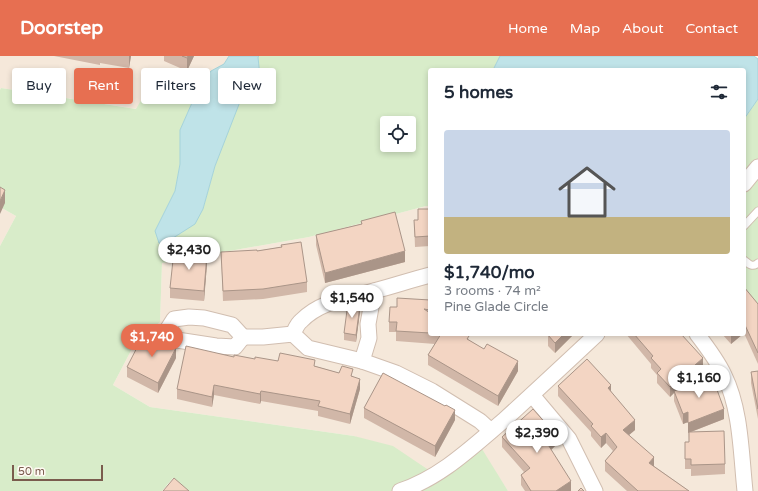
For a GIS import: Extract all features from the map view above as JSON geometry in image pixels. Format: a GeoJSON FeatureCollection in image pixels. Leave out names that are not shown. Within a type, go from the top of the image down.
{"type":"FeatureCollection","features":[{"type":"Feature","properties":{"kind":"street"},"geometry":{"type":"LineString","coordinates":[[746,182],[758,167]]}},
{"type":"Feature","properties":{"kind":"street"},"geometry":{"type":"LineString","coordinates":[[293,334],[300,322],[310,313],[324,305],[428,276]]}},
{"type":"Feature","properties":{"kind":"street"},"geometry":{"type":"LineString","coordinates":[[362,361],[369,338],[368,324],[374,291]]}},
{"type":"Feature","properties":{"kind":"street"},"geometry":{"type":"LineString","coordinates":[[243,337],[293,334],[308,348],[362,361],[396,373],[432,391],[480,421],[491,431]]}},
{"type":"Feature","properties":{"kind":"street"},"geometry":{"type":"LineString","coordinates":[[400,491],[414,487],[439,473],[491,431],[532,395],[595,336]]}},
{"type":"Feature","properties":{"kind":"street"},"geometry":{"type":"LineString","coordinates":[[698,336],[718,363],[730,389],[736,414],[745,491]]}},
{"type":"Feature","properties":{"kind":"street"},"geometry":{"type":"LineString","coordinates":[[532,395],[569,439],[595,491]]}},
{"type":"Feature","properties":{"kind":"lane"},"geometry":{"type":"LineString","coordinates":[[746,224],[758,212]]}},
{"type":"Feature","properties":{"kind":"lane"},"geometry":{"type":"LineString","coordinates":[[746,262],[752,266],[758,264]]}},
{"type":"Feature","properties":{"kind":"shaded area"},"geometry":{"type":"Polygon","coordinates":[[[0,56],[229,56],[224,64],[210,72],[210,68],[141,68],[141,101],[137,109],[105,104],[133,104],[133,68],[74,68],[74,99],[66,98],[66,68],[12,68],[12,90],[1,88],[0,90],[0,56]]]}},
{"type":"Feature","properties":{"kind":"shaded area"},"geometry":{"type":"Polygon","coordinates":[[[428,206],[428,336],[746,336],[746,299],[758,319],[758,491],[508,491],[498,476],[439,477],[354,436],[150,407],[113,385],[136,341],[160,321],[162,263],[309,237],[428,206]]]}},
{"type":"Feature","properties":{"kind":"shaded area"},"geometry":{"type":"Polygon","coordinates":[[[0,207],[16,216],[0,246],[0,207]]]}},
{"type":"Feature","properties":{"kind":"green space"},"geometry":{"type":"Polygon","coordinates":[[[259,56],[500,56],[494,68],[428,68],[428,206],[309,237],[162,263],[160,322],[136,341],[113,385],[150,407],[354,436],[393,446],[439,477],[482,449],[508,491],[183,491],[173,478],[162,491],[0,491],[0,246],[16,216],[0,207],[1,88],[12,90],[12,104],[66,104],[66,98],[74,99],[74,104],[104,104],[136,109],[141,100],[141,104],[192,104],[180,130],[180,164],[175,191],[155,231],[203,209],[215,166],[238,104],[276,104],[276,68],[259,68],[259,56]]]}},
{"type":"Feature","properties":{"kind":"green space"},"geometry":{"type":"Polygon","coordinates":[[[758,99],[758,319],[746,299],[746,116],[758,99]]]}},
{"type":"Feature","properties":{"kind":"water"},"geometry":{"type":"Polygon","coordinates":[[[229,56],[259,56],[259,68],[218,68],[218,104],[239,104],[215,166],[203,209],[195,224],[162,245],[159,243],[155,231],[175,191],[180,164],[180,130],[191,104],[210,104],[210,72],[224,64],[229,56]]]}},
{"type":"Feature","properties":{"kind":"water"},"geometry":{"type":"Polygon","coordinates":[[[500,56],[754,56],[758,59],[758,99],[746,116],[746,68],[494,68],[500,56]]]}},
{"type":"Feature","properties":{"kind":"building"},"geometry":{"type":"Polygon","coordinates":[[[0,187],[5,190],[0,201],[0,187]]]}},
{"type":"Feature","properties":{"kind":"building"},"geometry":{"type":"Polygon","coordinates":[[[418,209],[428,209],[428,236],[415,237],[414,220],[418,220],[418,209]]]}},
{"type":"Feature","properties":{"kind":"building"},"geometry":{"type":"Polygon","coordinates":[[[395,212],[405,251],[325,273],[316,235],[362,224],[361,221],[395,212]]]}},
{"type":"Feature","properties":{"kind":"building"},"geometry":{"type":"Polygon","coordinates":[[[301,242],[307,282],[263,289],[223,291],[221,252],[257,251],[301,242]]]}},
{"type":"Feature","properties":{"kind":"building"},"geometry":{"type":"Polygon","coordinates":[[[174,251],[207,254],[204,291],[170,288],[174,251]]]}},
{"type":"Feature","properties":{"kind":"building"},"geometry":{"type":"Polygon","coordinates":[[[746,289],[758,304],[758,353],[746,327],[746,289]]]}},
{"type":"Feature","properties":{"kind":"building"},"geometry":{"type":"Polygon","coordinates":[[[397,298],[428,300],[428,310],[424,309],[428,312],[428,333],[396,331],[397,322],[389,322],[390,307],[397,307],[397,298]]]}},
{"type":"Feature","properties":{"kind":"building"},"geometry":{"type":"Polygon","coordinates":[[[348,303],[360,305],[356,335],[344,333],[348,303]]]}},
{"type":"Feature","properties":{"kind":"building"},"geometry":{"type":"Polygon","coordinates":[[[145,332],[176,348],[158,383],[127,367],[145,332]]]}},
{"type":"Feature","properties":{"kind":"building"},"geometry":{"type":"Polygon","coordinates":[[[440,336],[469,336],[467,339],[484,349],[487,344],[518,361],[498,396],[428,355],[440,336]]]}},
{"type":"Feature","properties":{"kind":"building"},"geometry":{"type":"Polygon","coordinates":[[[549,336],[562,336],[555,343],[549,336]]]}},
{"type":"Feature","properties":{"kind":"building"},"geometry":{"type":"Polygon","coordinates":[[[636,336],[683,336],[703,358],[670,387],[657,373],[661,369],[651,358],[653,356],[636,336]]]}},
{"type":"Feature","properties":{"kind":"building"},"geometry":{"type":"Polygon","coordinates":[[[186,346],[234,357],[234,355],[278,361],[280,353],[315,360],[314,366],[339,373],[342,366],[353,369],[351,376],[360,379],[350,414],[318,406],[320,401],[261,391],[260,394],[214,385],[212,397],[177,389],[186,346]]]}},
{"type":"Feature","properties":{"kind":"building"},"geometry":{"type":"Polygon","coordinates":[[[587,359],[611,385],[608,388],[635,420],[623,430],[654,457],[649,463],[689,491],[638,491],[605,461],[617,447],[606,433],[601,437],[591,426],[593,424],[558,386],[587,359]]]}},
{"type":"Feature","properties":{"kind":"building"},"geometry":{"type":"Polygon","coordinates":[[[758,371],[758,409],[751,372],[758,371]]]}},
{"type":"Feature","properties":{"kind":"building"},"geometry":{"type":"Polygon","coordinates":[[[383,373],[455,410],[435,446],[364,408],[383,373]]]}},
{"type":"Feature","properties":{"kind":"building"},"geometry":{"type":"Polygon","coordinates":[[[712,376],[724,409],[688,423],[688,412],[683,414],[674,391],[712,376]]]}},
{"type":"Feature","properties":{"kind":"building"},"geometry":{"type":"Polygon","coordinates":[[[533,409],[556,435],[547,443],[571,481],[556,491],[531,491],[521,475],[530,468],[502,437],[533,409]]]}},
{"type":"Feature","properties":{"kind":"building"},"geometry":{"type":"Polygon","coordinates":[[[724,431],[725,464],[691,465],[691,459],[685,459],[685,442],[689,442],[689,432],[724,431]]]}},
{"type":"Feature","properties":{"kind":"building"},"geometry":{"type":"Polygon","coordinates":[[[174,478],[189,491],[163,491],[174,478]]]}}]}
